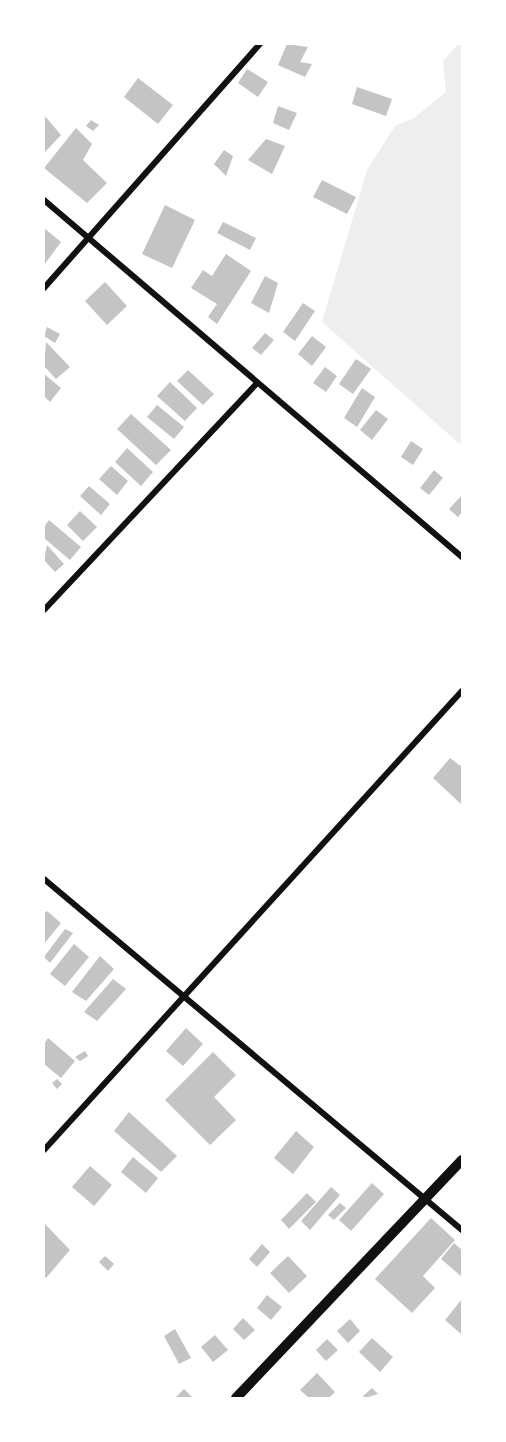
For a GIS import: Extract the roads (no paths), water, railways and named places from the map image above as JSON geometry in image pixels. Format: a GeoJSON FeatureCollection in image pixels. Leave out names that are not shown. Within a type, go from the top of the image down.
{"type":"FeatureCollection","features":[{"type":"Feature","properties":{"kind":"street"},"geometry":{"type":"LineString","coordinates":[[44,288],[260,44]]}},
{"type":"Feature","properties":{"kind":"street"},"geometry":{"type":"LineString","coordinates":[[44,200],[256,384],[462,557]]}},
{"type":"Feature","properties":{"kind":"street"},"geometry":{"type":"LineString","coordinates":[[44,610],[256,384]]}},
{"type":"Feature","properties":{"kind":"street"},"geometry":{"type":"LineString","coordinates":[[44,1150],[462,691]]}},
{"type":"Feature","properties":{"kind":"street"},"geometry":{"type":"LineString","coordinates":[[44,879],[182,996],[428,1198],[462,1230]]}},
{"type":"Feature","properties":{"kind":"street"},"geometry":{"type":"LineString","coordinates":[[236,1398],[462,1160]]}}]}
